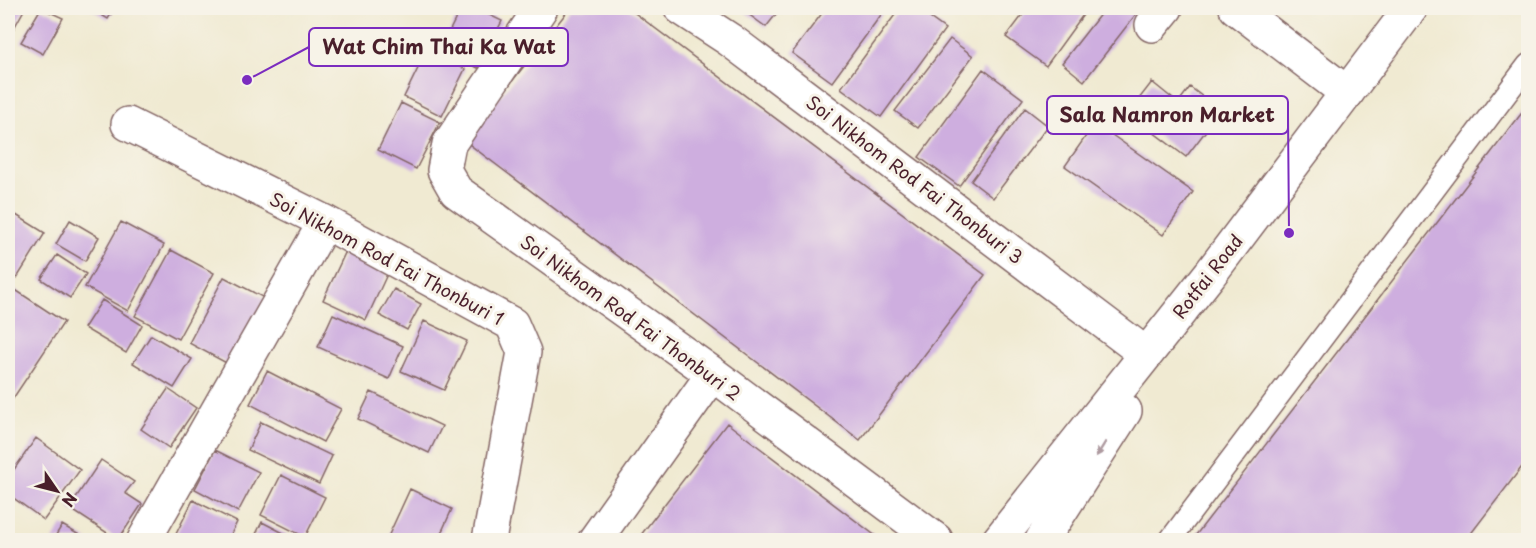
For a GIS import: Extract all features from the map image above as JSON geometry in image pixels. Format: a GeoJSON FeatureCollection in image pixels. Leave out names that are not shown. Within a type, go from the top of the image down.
{"type":"FeatureCollection","features":[{"type":"Feature","properties":{"kind":"street","name":"Soi Nikhom Rod Fai Thonburi 2"},"geometry":{"type":"LineString","coordinates":[[541,8],[449,144],[444,170],[456,191],[713,374],[936,540]]}},
{"type":"Feature","properties":{"kind":"street","name":"Soi Nikhom Rod Fai Thonburi 3"},"geometry":{"type":"LineString","coordinates":[[681,8],[730,40],[1146,354]]}},
{"type":"Feature","properties":{"kind":"street"},"geometry":{"type":"LineString","coordinates":[[1236,8],[1347,93]]}},
{"type":"Feature","properties":{"kind":"street","name":"Rotfai Road"},"geometry":{"type":"LineString","coordinates":[[999,540],[1210,274],[1411,8]]}},
{"type":"Feature","properties":{"kind":"street","name":"Soi Nikhom Rod Fai Thonburi 1"},"geometry":{"type":"LineString","coordinates":[[128,124],[325,222],[512,324],[524,352],[489,540]]}},
{"type":"Feature","properties":{"kind":"street"},"geometry":{"type":"LineString","coordinates":[[144,540],[325,222]]}},
{"type":"Feature","properties":{"kind":"street"},"geometry":{"type":"LineString","coordinates":[[1042,540],[1210,274]]}},
{"type":"Feature","properties":{"kind":"street"},"geometry":{"type":"LineString","coordinates":[[595,540],[713,374]]}},
{"type":"Feature","properties":{"kind":"lane"},"geometry":{"type":"LineString","coordinates":[[1170,540],[1528,65]]}},
{"type":"Feature","properties":{"kind":"building"},"geometry":{"type":"Polygon","coordinates":[[[8,8],[25,8],[8,39],[8,8]]]}},
{"type":"Feature","properties":{"kind":"building"},"geometry":{"type":"Polygon","coordinates":[[[41,8],[63,18],[43,54],[21,42],[41,8]]]}},
{"type":"Feature","properties":{"kind":"building"},"geometry":{"type":"Polygon","coordinates":[[[90,8],[115,8],[108,19],[90,8]]]}},
{"type":"Feature","properties":{"kind":"building"},"geometry":{"type":"Polygon","coordinates":[[[461,8],[475,8],[502,21],[478,68],[440,50],[461,8]]]}},
{"type":"Feature","properties":{"kind":"building"},"geometry":{"type":"Polygon","coordinates":[[[570,8],[628,8],[985,275],[860,440],[465,141],[570,8]]]}},
{"type":"Feature","properties":{"kind":"building"},"geometry":{"type":"Polygon","coordinates":[[[740,8],[781,8],[766,27],[740,8]]]}},
{"type":"Feature","properties":{"kind":"building"},"geometry":{"type":"Polygon","coordinates":[[[826,8],[886,8],[832,82],[792,53],[826,8]]]}},
{"type":"Feature","properties":{"kind":"building"},"geometry":{"type":"Polygon","coordinates":[[[900,8],[916,8],[945,29],[881,117],[841,88],[900,8]]]}},
{"type":"Feature","properties":{"kind":"building"},"geometry":{"type":"Polygon","coordinates":[[[1028,8],[1088,8],[1046,66],[1006,37],[1028,8]]]}},
{"type":"Feature","properties":{"kind":"building"},"geometry":{"type":"Polygon","coordinates":[[[1105,8],[1140,9],[1084,81],[1062,63],[1105,8]]]}},
{"type":"Feature","properties":{"kind":"building"},"geometry":{"type":"Polygon","coordinates":[[[950,39],[973,56],[918,128],[895,111],[950,39]]]}},
{"type":"Feature","properties":{"kind":"building"},"geometry":{"type":"Polygon","coordinates":[[[427,50],[465,69],[442,116],[404,97],[427,50]]]}},
{"type":"Feature","properties":{"kind":"building"},"geometry":{"type":"Polygon","coordinates":[[[983,69],[1023,99],[959,186],[919,157],[983,69]]]}},
{"type":"Feature","properties":{"kind":"building"},"geometry":{"type":"Polygon","coordinates":[[[1152,82],[1178,103],[1190,87],[1221,111],[1186,157],[1128,113],[1152,82]]]}},
{"type":"Feature","properties":{"kind":"building"},"geometry":{"type":"Polygon","coordinates":[[[401,103],[440,122],[416,169],[378,150],[401,103]]]}},
{"type":"Feature","properties":{"kind":"building"},"geometry":{"type":"Polygon","coordinates":[[[1528,105],[1528,459],[1466,540],[1192,540],[1528,105]]]}},
{"type":"Feature","properties":{"kind":"building"},"geometry":{"type":"Polygon","coordinates":[[[1025,108],[1048,126],[993,198],[971,181],[1025,108]]]}},
{"type":"Feature","properties":{"kind":"building"},"geometry":{"type":"Polygon","coordinates":[[[1095,123],[1193,192],[1163,235],[1065,166],[1095,123]]]}},
{"type":"Feature","properties":{"kind":"building"},"geometry":{"type":"Polygon","coordinates":[[[8,210],[45,233],[17,278],[8,272],[8,210]]]}},
{"type":"Feature","properties":{"kind":"building"},"geometry":{"type":"Polygon","coordinates":[[[70,220],[99,237],[85,261],[56,244],[70,220]]]}},
{"type":"Feature","properties":{"kind":"building"},"geometry":{"type":"Polygon","coordinates":[[[121,222],[164,245],[128,311],[85,287],[121,222]]]}},
{"type":"Feature","properties":{"kind":"building"},"geometry":{"type":"Polygon","coordinates":[[[171,250],[214,273],[178,339],[135,316],[171,250]]]}},
{"type":"Feature","properties":{"kind":"building"},"geometry":{"type":"Polygon","coordinates":[[[346,251],[389,270],[366,320],[323,300],[346,251]]]}},
{"type":"Feature","properties":{"kind":"building"},"geometry":{"type":"Polygon","coordinates":[[[57,255],[86,274],[70,298],[41,279],[57,255]]]}},
{"type":"Feature","properties":{"kind":"building"},"geometry":{"type":"Polygon","coordinates":[[[224,277],[268,300],[232,366],[189,343],[224,277]]]}},
{"type":"Feature","properties":{"kind":"building"},"geometry":{"type":"Polygon","coordinates":[[[14,289],[64,322],[8,406],[8,299],[14,289]]]}},
{"type":"Feature","properties":{"kind":"building"},"geometry":{"type":"Polygon","coordinates":[[[394,289],[421,304],[407,330],[379,315],[394,289]]]}},
{"type":"Feature","properties":{"kind":"building"},"geometry":{"type":"Polygon","coordinates":[[[102,300],[142,325],[126,353],[84,328],[102,300]]]}},
{"type":"Feature","properties":{"kind":"building"},"geometry":{"type":"Polygon","coordinates":[[[333,314],[403,346],[389,379],[318,347],[333,314]]]}},
{"type":"Feature","properties":{"kind":"building"},"geometry":{"type":"Polygon","coordinates":[[[424,321],[467,341],[444,390],[401,371],[424,321]]]}},
{"type":"Feature","properties":{"kind":"building"},"geometry":{"type":"Polygon","coordinates":[[[151,335],[192,359],[174,388],[133,363],[151,335]]]}},
{"type":"Feature","properties":{"kind":"building"},"geometry":{"type":"Polygon","coordinates":[[[267,371],[341,409],[323,442],[250,404],[267,371]]]}},
{"type":"Feature","properties":{"kind":"building"},"geometry":{"type":"Polygon","coordinates":[[[168,389],[196,408],[169,448],[141,429],[168,389]]]}},
{"type":"Feature","properties":{"kind":"building"},"geometry":{"type":"Polygon","coordinates":[[[371,392],[442,426],[429,453],[358,419],[371,392]]]}},
{"type":"Feature","properties":{"kind":"building"},"geometry":{"type":"Polygon","coordinates":[[[261,422],[332,456],[319,484],[248,450],[261,422]]]}},
{"type":"Feature","properties":{"kind":"building"},"geometry":{"type":"Polygon","coordinates":[[[727,423],[881,540],[637,540],[727,423]]]}},
{"type":"Feature","properties":{"kind":"building"},"geometry":{"type":"Polygon","coordinates":[[[36,438],[80,470],[44,520],[8,494],[8,478],[36,438]]]}},
{"type":"Feature","properties":{"kind":"building"},"geometry":{"type":"Polygon","coordinates":[[[215,450],[259,472],[238,512],[195,489],[215,450]]]}},
{"type":"Feature","properties":{"kind":"building"},"geometry":{"type":"Polygon","coordinates":[[[101,460],[134,482],[125,493],[142,504],[118,540],[69,508],[101,460]]]}},
{"type":"Feature","properties":{"kind":"building"},"geometry":{"type":"Polygon","coordinates":[[[281,475],[325,497],[305,537],[261,515],[281,475]]]}},
{"type":"Feature","properties":{"kind":"building"},"geometry":{"type":"Polygon","coordinates":[[[410,489],[452,509],[438,540],[387,539],[410,489]]]}},
{"type":"Feature","properties":{"kind":"building"},"geometry":{"type":"Polygon","coordinates":[[[193,500],[237,522],[228,540],[173,540],[193,500]]]}},
{"type":"Feature","properties":{"kind":"building"},"geometry":{"type":"Polygon","coordinates":[[[262,522],[297,540],[253,540],[262,522]]]}},
{"type":"Feature","properties":{"kind":"building"},"geometry":{"type":"Polygon","coordinates":[[[62,525],[88,540],[53,540],[62,525]]]}},
{"type":"Feature","properties":{"kind":"place","name":"Wat Chim Thai Ka Wat"},"geometry":{"type":"Point","coordinates":[247,80]}},
{"type":"Feature","properties":{"kind":"place","name":"Sala Namron Market"},"geometry":{"type":"Point","coordinates":[1289,233]}}]}
